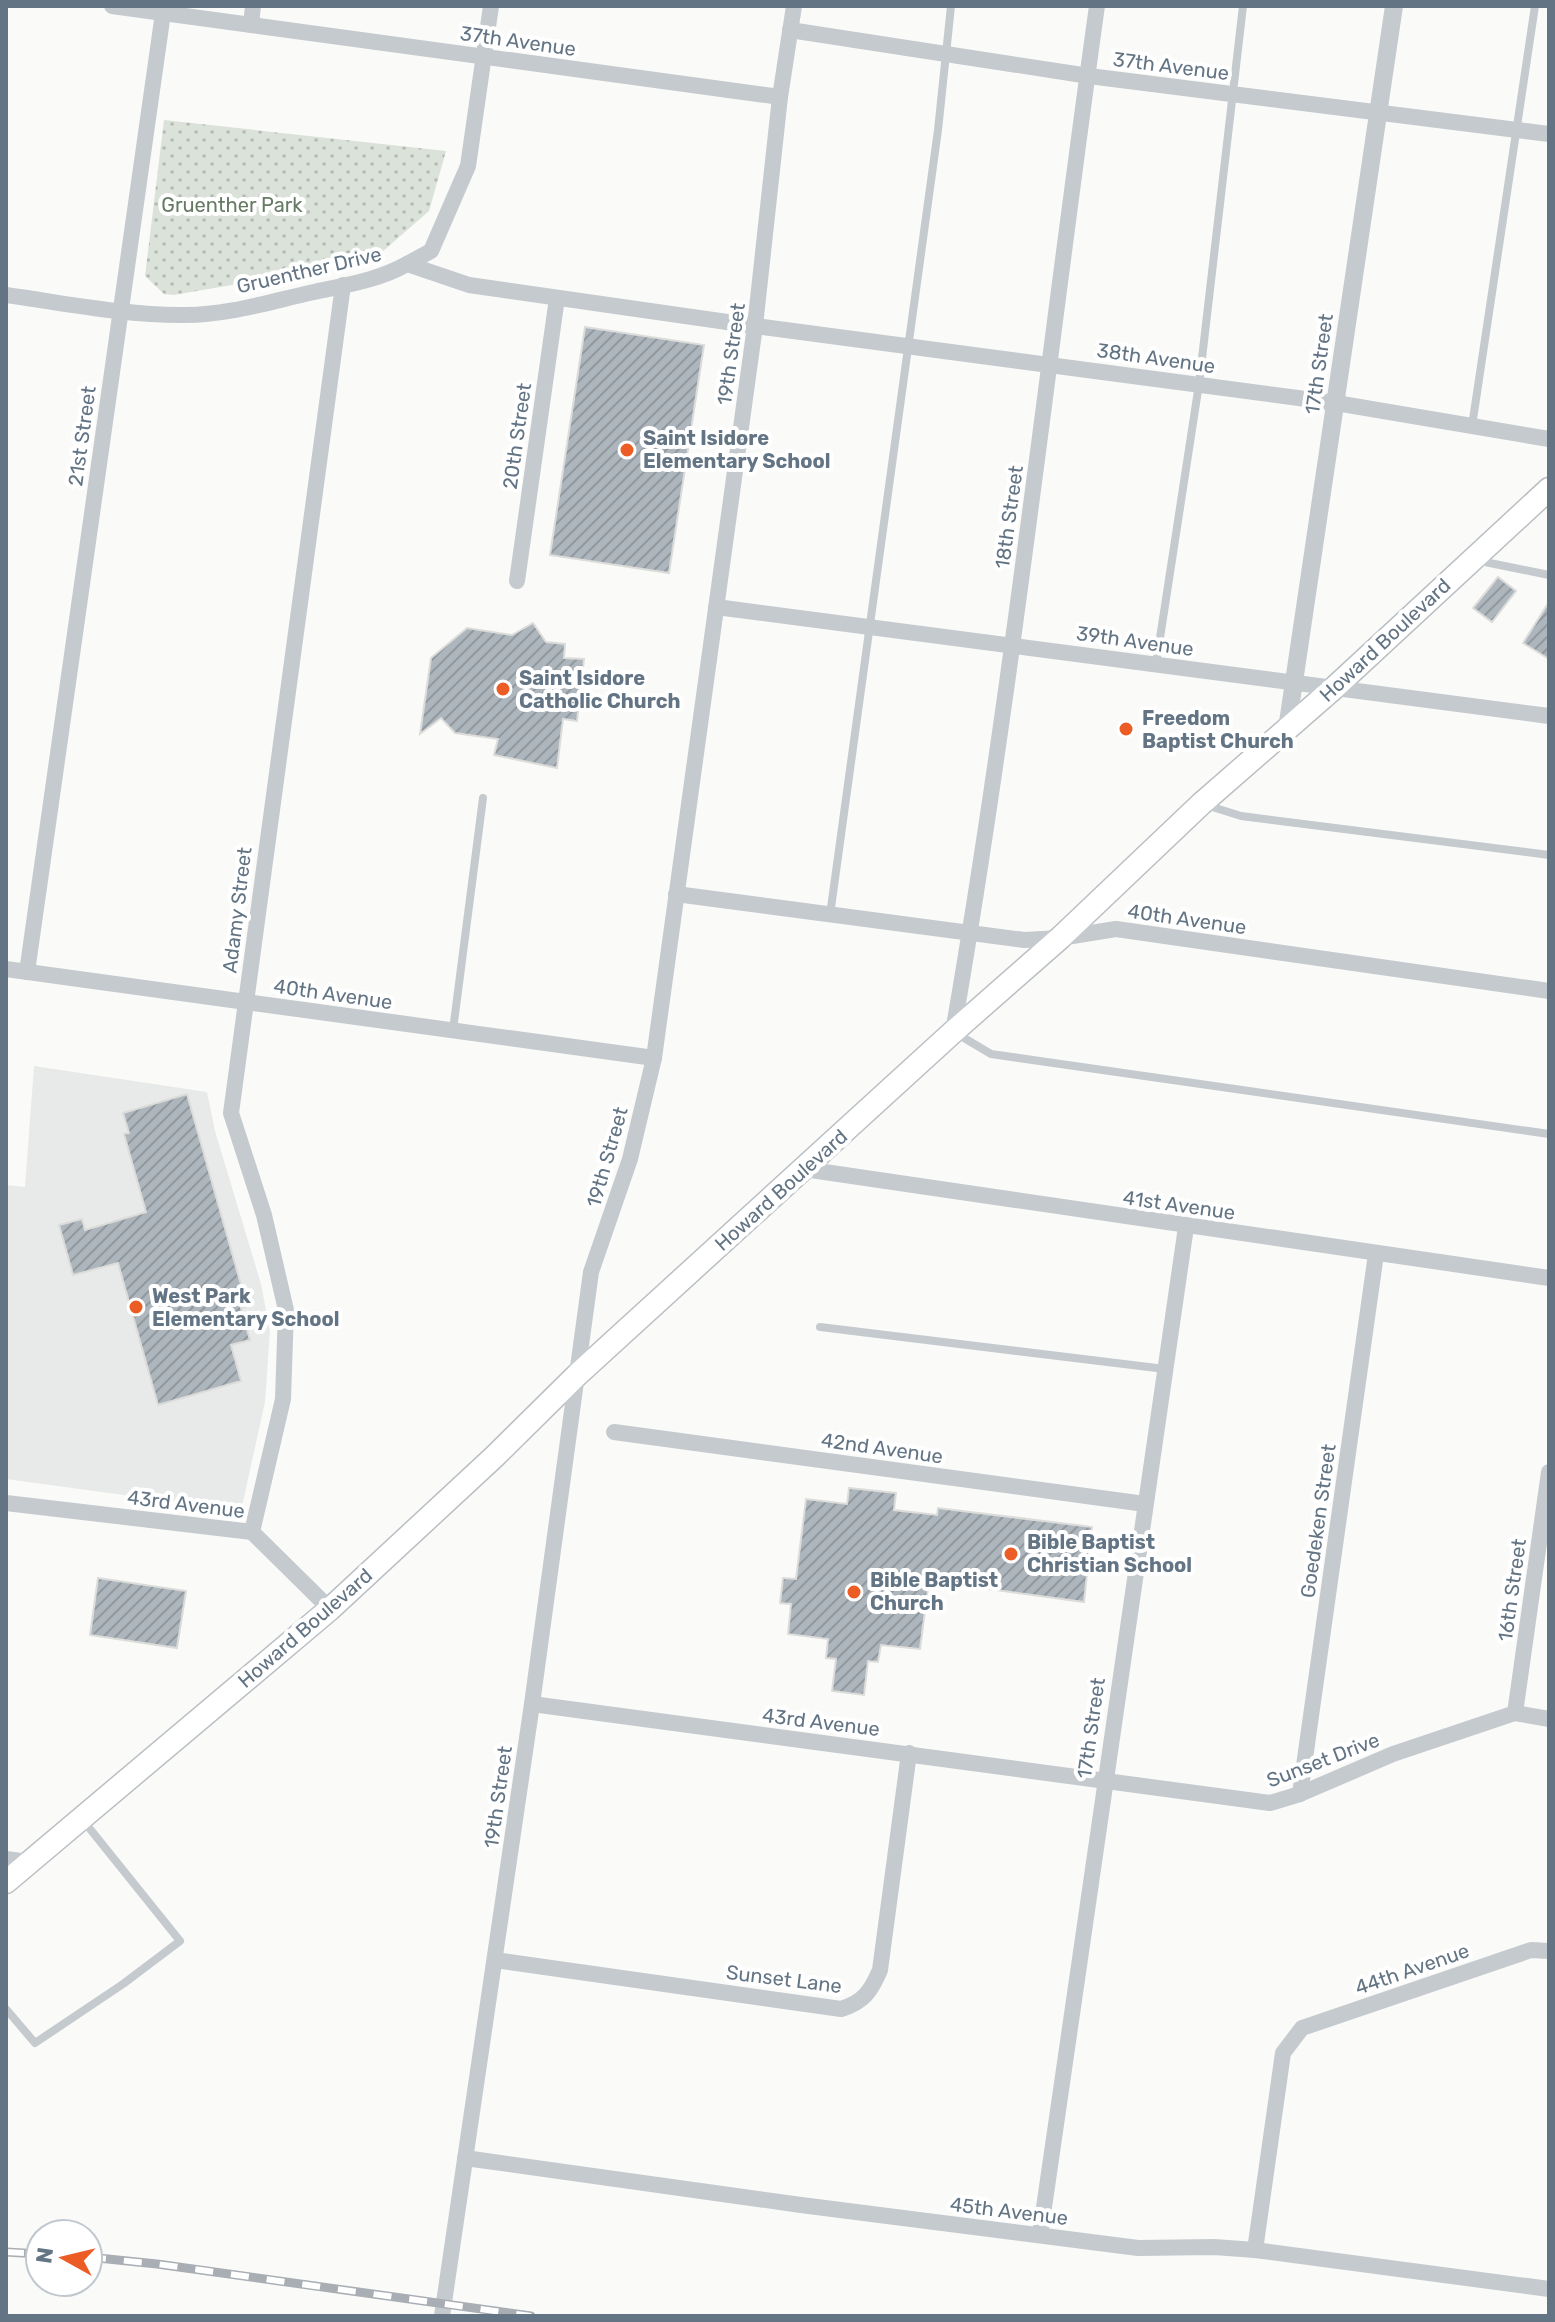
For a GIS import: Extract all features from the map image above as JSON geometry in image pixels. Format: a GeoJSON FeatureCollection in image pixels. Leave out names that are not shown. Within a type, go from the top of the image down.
{"type":"FeatureCollection","features":[{"type":"Feature","properties":{"kind":"main road","name":"Howard Boulevard"},"geometry":{"type":"LineString","coordinates":[[6,1882],[330,1609],[494,1457],[577,1375],[1060,938],[1201,804],[1334,688],[1549,489]]}},
{"type":"Feature","properties":{"kind":"street"},"geometry":{"type":"LineString","coordinates":[[112,6],[251,25],[253,6]]}},
{"type":"Feature","properties":{"kind":"street"},"geometry":{"type":"LineString","coordinates":[[407,264],[431,251],[468,166],[491,6]]}},
{"type":"Feature","properties":{"kind":"street","name":"19th Street"},"geometry":{"type":"LineString","coordinates":[[442,2316],[532,1704],[591,1272],[630,1159],[654,1058],[755,326],[780,97],[794,6]]}},
{"type":"Feature","properties":{"kind":"street","name":"18th Street"},"geometry":{"type":"LineString","coordinates":[[953,1032],[1012,645],[1097,6]]}},
{"type":"Feature","properties":{"kind":"street","name":"17th Street"},"geometry":{"type":"LineString","coordinates":[[1287,729],[1394,6]]}},
{"type":"Feature","properties":{"kind":"street","name":"21st Street"},"geometry":{"type":"LineString","coordinates":[[27,972],[163,13]]}},
{"type":"Feature","properties":{"kind":"street","name":"37th Avenue"},"geometry":{"type":"LineString","coordinates":[[251,25],[780,97]]}},
{"type":"Feature","properties":{"kind":"street","name":"37th Avenue"},"geometry":{"type":"LineString","coordinates":[[790,30],[1089,76],[1549,134]]}},
{"type":"Feature","properties":{"kind":"street","name":"Gruenther Drive"},"geometry":{"type":"LineString","coordinates":[[8,295],[119,312],[184,316],[249,307],[389,275],[407,264],[469,285],[755,326]]}},
{"type":"Feature","properties":{"kind":"street","name":"Adamy Street"},"geometry":{"type":"LineString","coordinates":[[252,1532],[283,1399],[286,1310],[264,1215],[231,1113],[343,285]]}},
{"type":"Feature","properties":{"kind":"street","name":"20th Street"},"geometry":{"type":"LineString","coordinates":[[517,581],[557,298]]}},
{"type":"Feature","properties":{"kind":"street","name":"38th Avenue"},"geometry":{"type":"LineString","coordinates":[[755,326],[1336,403],[1549,439]]}},
{"type":"Feature","properties":{"kind":"street","name":"39th Avenue"},"geometry":{"type":"LineString","coordinates":[[716,607],[1549,716]]}},
{"type":"Feature","properties":{"kind":"street","name":"40th Avenue"},"geometry":{"type":"LineString","coordinates":[[676,894],[1024,940],[1116,929],[1549,991]]}},
{"type":"Feature","properties":{"kind":"street","name":"40th Avenue"},"geometry":{"type":"LineString","coordinates":[[6,969],[654,1058]]}},
{"type":"Feature","properties":{"kind":"street","name":"41st Avenue"},"geometry":{"type":"LineString","coordinates":[[804,1169],[1549,1278]]}},
{"type":"Feature","properties":{"kind":"street","name":"17th Street"},"geometry":{"type":"LineString","coordinates":[[1040,2235],[1186,1227]]}},
{"type":"Feature","properties":{"kind":"street","name":"Goedeken Street"},"geometry":{"type":"LineString","coordinates":[[1300,1794],[1376,1254]]}},
{"type":"Feature","properties":{"kind":"street","name":"42nd Avenue"},"geometry":{"type":"LineString","coordinates":[[614,1432],[1145,1504]]}},
{"type":"Feature","properties":{"kind":"street","name":"16th Street"},"geometry":{"type":"LineString","coordinates":[[1515,1713],[1549,1472]]}},
{"type":"Feature","properties":{"kind":"street","name":"43rd Avenue"},"geometry":{"type":"LineString","coordinates":[[6,1503],[252,1532],[330,1609]]}},
{"type":"Feature","properties":{"kind":"street","name":"43rd Avenue"},"geometry":{"type":"LineString","coordinates":[[532,1704],[1105,1780]]}},
{"type":"Feature","properties":{"kind":"street","name":"Sunset Drive"},"geometry":{"type":"LineString","coordinates":[[1105,1780],[1270,1803],[1300,1794],[1393,1754],[1515,1713],[1549,1719]]}},
{"type":"Feature","properties":{"kind":"street","name":"Sunset Lane"},"geometry":{"type":"LineString","coordinates":[[495,1960],[841,2009],[858,2004],[870,1993],[880,1970],[909,1753]]}},
{"type":"Feature","properties":{"kind":"street"},"geometry":{"type":"LineString","coordinates":[[6,1859],[29,1862]]}},
{"type":"Feature","properties":{"kind":"street","name":"44th Avenue"},"geometry":{"type":"LineString","coordinates":[[1255,2250],[1283,2053],[1302,2028],[1531,1950],[1549,1951]]}},
{"type":"Feature","properties":{"kind":"street","name":"45th Avenue"},"geometry":{"type":"LineString","coordinates":[[465,2158],[1138,2248],[1255,2250],[1549,2289]]}},
{"type":"Feature","properties":{"kind":"lane"},"geometry":{"type":"LineString","coordinates":[[829,916],[938,130],[951,6]]}},
{"type":"Feature","properties":{"kind":"lane"},"geometry":{"type":"LineString","coordinates":[[1156,664],[1199,384],[1243,6]]}},
{"type":"Feature","properties":{"kind":"lane"},"geometry":{"type":"LineString","coordinates":[[1472,426],[1535,6]]}},
{"type":"Feature","properties":{"kind":"lane"},"geometry":{"type":"LineString","coordinates":[[1472,559],[1549,575]]}},
{"type":"Feature","properties":{"kind":"lane"},"geometry":{"type":"LineString","coordinates":[[452,1030],[483,798]]}},
{"type":"Feature","properties":{"kind":"lane"},"geometry":{"type":"LineString","coordinates":[[1201,804],[1241,816],[1549,855]]}},
{"type":"Feature","properties":{"kind":"lane"},"geometry":{"type":"LineString","coordinates":[[953,1032],[991,1054],[1549,1134]]}},
{"type":"Feature","properties":{"kind":"lane"},"geometry":{"type":"LineString","coordinates":[[820,1327],[1165,1369]]}},
{"type":"Feature","properties":{"kind":"lane"},"geometry":{"type":"LineString","coordinates":[[6,2009],[35,2043],[180,1941],[82,1818]]}},
{"type":"Feature","properties":{"kind":"shaded area","name":"West Park Elementary School"},"geometry":{"type":"Polygon","coordinates":[[[34,1066],[207,1092],[215,1131],[261,1284],[270,1331],[265,1402],[241,1511],[6,1479],[6,1185],[25,1187],[34,1066]]]}},
{"type":"Feature","properties":{"kind":"green space","name":"Gruenther Park"},"geometry":{"type":"Polygon","coordinates":[[[164,120],[446,151],[429,211],[382,252],[266,279],[174,295],[164,294],[145,276],[164,120]]]}},
{"type":"Feature","properties":{"kind":"building","name":"Saint Isidore Elementary School"},"geometry":{"type":"Polygon","coordinates":[[[585,327],[704,345],[669,573],[550,555],[585,327]]]}},
{"type":"Feature","properties":{"kind":"building"},"geometry":{"type":"Polygon","coordinates":[[[1498,577],[1516,591],[1492,622],[1473,608],[1498,577]]]}},
{"type":"Feature","properties":{"kind":"building"},"geometry":{"type":"Polygon","coordinates":[[[1549,602],[1549,659],[1523,643],[1549,602]]]}},
{"type":"Feature","properties":{"kind":"building","name":"Saint Isidore Catholic Church"},"geometry":{"type":"Polygon","coordinates":[[[533,623],[546,642],[565,644],[564,658],[584,659],[577,721],[563,719],[557,768],[494,755],[498,739],[455,733],[441,718],[420,734],[431,658],[467,628],[512,635],[533,623]]]}},
{"type":"Feature","properties":{"kind":"building"},"geometry":{"type":"Polygon","coordinates":[[[187,1094],[247,1306],[241,1308],[250,1340],[231,1345],[241,1381],[158,1405],[118,1263],[73,1275],[59,1225],[82,1219],[85,1230],[146,1212],[124,1134],[129,1133],[123,1113],[187,1094]]]}},
{"type":"Feature","properties":{"kind":"building","name":"Bible Baptist Church"},"geometry":{"type":"Polygon","coordinates":[[[849,1488],[896,1493],[894,1510],[937,1515],[938,1508],[1092,1527],[1084,1602],[929,1581],[920,1649],[881,1645],[878,1662],[868,1661],[864,1695],[832,1691],[836,1659],[826,1658],[828,1639],[788,1634],[791,1604],[780,1603],[783,1578],[796,1579],[806,1499],[847,1504],[849,1488]]]}},
{"type":"Feature","properties":{"kind":"building"},"geometry":{"type":"Polygon","coordinates":[[[98,1578],[186,1591],[177,1648],[90,1635],[98,1578]]]}},
{"type":"Feature","properties":{"kind":"railway"},"geometry":{"type":"LineString","coordinates":[[6,2252],[24,2253]]}},
{"type":"Feature","properties":{"kind":"railway"},"geometry":{"type":"LineString","coordinates":[[104,2259],[531,2316]]}},
{"type":"Feature","properties":{"kind":"place","name":"Saint Isidore Elementary School"},"geometry":{"type":"Point","coordinates":[627,450]}},
{"type":"Feature","properties":{"kind":"place","name":"Saint Isidore Catholic Church"},"geometry":{"type":"Point","coordinates":[503,689]}},
{"type":"Feature","properties":{"kind":"place","name":"Freedom Baptist Church"},"geometry":{"type":"Point","coordinates":[1126,729]}},
{"type":"Feature","properties":{"kind":"place","name":"West Park Elementary School"},"geometry":{"type":"Point","coordinates":[136,1307]}},
{"type":"Feature","properties":{"kind":"place","name":"Bible Baptist Christian School"},"geometry":{"type":"Point","coordinates":[1011,1554]}},
{"type":"Feature","properties":{"kind":"place","name":"Bible Baptist Church"},"geometry":{"type":"Point","coordinates":[854,1592]}}]}
